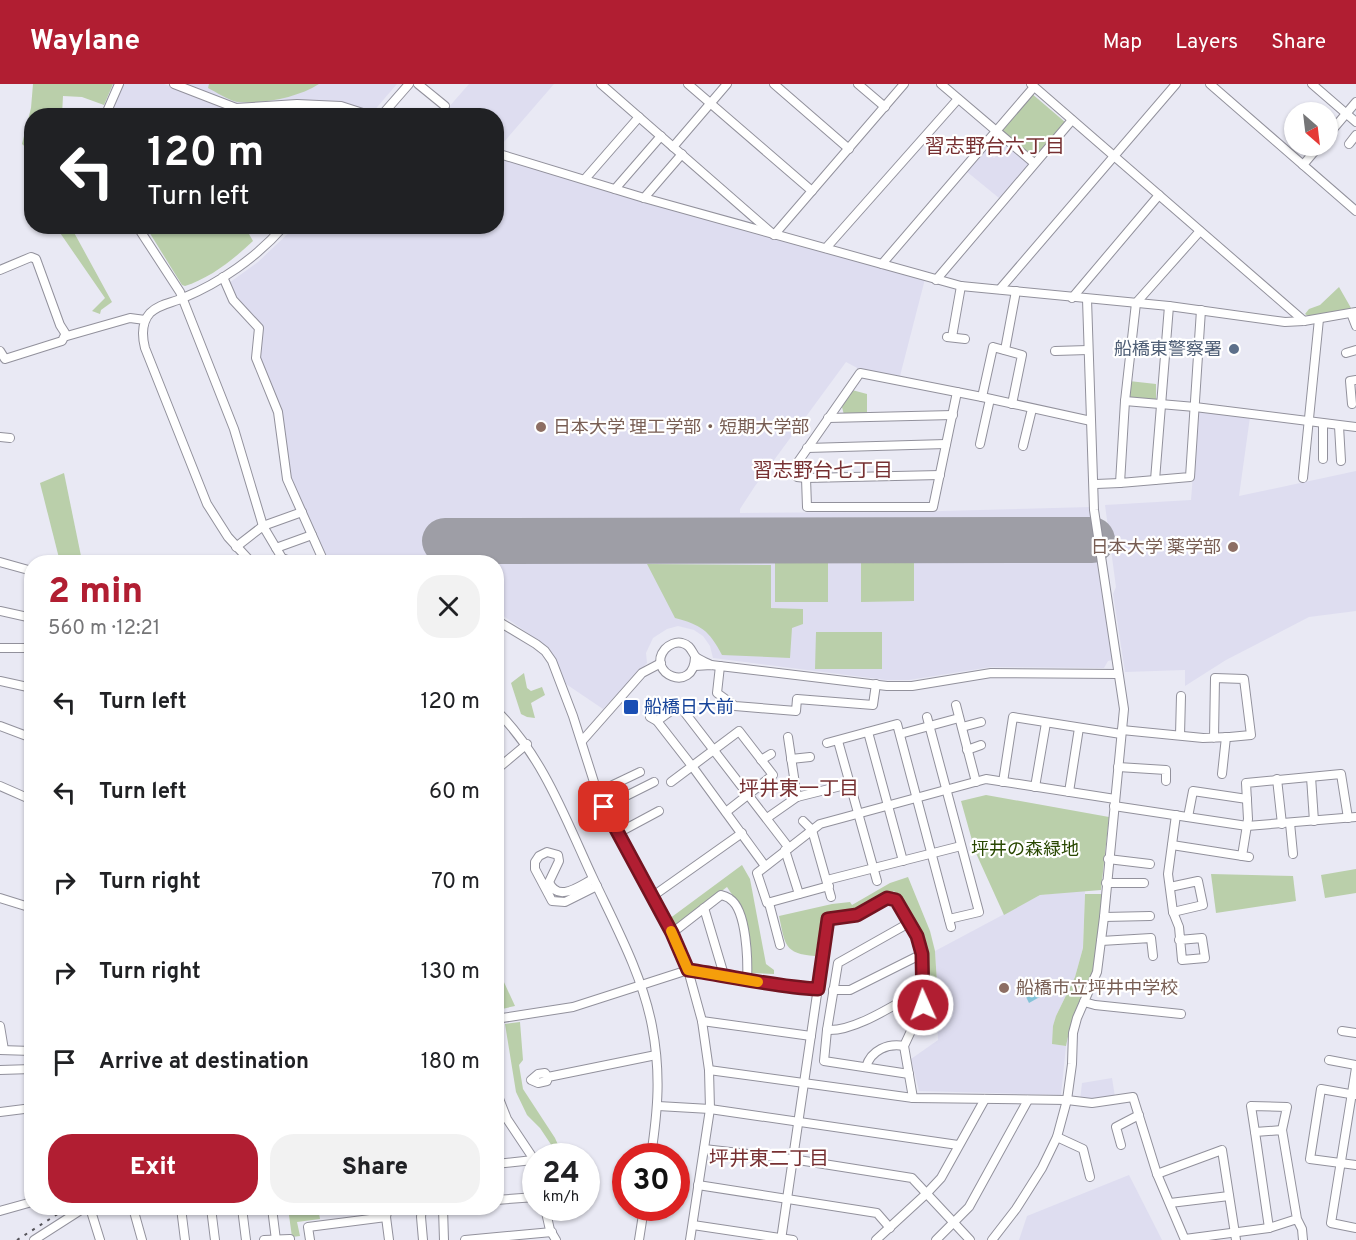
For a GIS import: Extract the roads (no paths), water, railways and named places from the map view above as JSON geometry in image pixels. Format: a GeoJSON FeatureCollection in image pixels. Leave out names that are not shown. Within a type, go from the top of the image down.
{"type":"FeatureCollection","features":[{"type":"Feature","properties":{"kind":"street"},"geometry":{"type":"LineString","coordinates":[[108,108],[119,84]]}},
{"type":"Feature","properties":{"kind":"street"},"geometry":{"type":"LineString","coordinates":[[174,84],[236,108],[297,104],[347,108]]}},
{"type":"Feature","properties":{"kind":"street"},"geometry":{"type":"LineString","coordinates":[[388,108],[409,84]]}},
{"type":"Feature","properties":{"kind":"street"},"geometry":{"type":"LineString","coordinates":[[418,84],[445,106]]}},
{"type":"Feature","properties":{"kind":"street"},"geometry":{"type":"LineString","coordinates":[[601,84],[774,235]]}},
{"type":"Feature","properties":{"kind":"street"},"geometry":{"type":"LineString","coordinates":[[688,84],[812,191]]}},
{"type":"Feature","properties":{"kind":"street"},"geometry":{"type":"LineString","coordinates":[[674,147],[727,84]]}},
{"type":"Feature","properties":{"kind":"street"},"geometry":{"type":"LineString","coordinates":[[774,84],[849,149]]}},
{"type":"Feature","properties":{"kind":"street"},"geometry":{"type":"LineString","coordinates":[[858,84],[885,107]]}},
{"type":"Feature","properties":{"kind":"street"},"geometry":{"type":"LineString","coordinates":[[774,235],[904,84]]}},
{"type":"Feature","properties":{"kind":"street"},"geometry":{"type":"LineString","coordinates":[[941,84],[1034,163]]}},
{"type":"Feature","properties":{"kind":"street"},"geometry":{"type":"LineString","coordinates":[[1000,289],[1176,84]]}},
{"type":"Feature","properties":{"kind":"street"},"geometry":{"type":"LineString","coordinates":[[1210,84],[1356,212]]}},
{"type":"Feature","properties":{"kind":"street"},"geometry":{"type":"LineString","coordinates":[[1312,84],[1356,122]]}},
{"type":"Feature","properties":{"kind":"street"},"geometry":{"type":"LineString","coordinates":[[882,264],[1032,85],[1304,321]]}},
{"type":"Feature","properties":{"kind":"street"},"geometry":{"type":"LineString","coordinates":[[826,248],[958,99]]}},
{"type":"Feature","properties":{"kind":"street"},"geometry":{"type":"LineString","coordinates":[[1338,124],[1356,102]]}},
{"type":"Feature","properties":{"kind":"street"},"geometry":{"type":"LineString","coordinates":[[585,179],[639,117]]}},
{"type":"Feature","properties":{"kind":"street"},"geometry":{"type":"LineString","coordinates":[[936,280],[1072,120]]}},
{"type":"Feature","properties":{"kind":"street"},"geometry":{"type":"LineString","coordinates":[[1349,144],[1356,135]]}},
{"type":"Feature","properties":{"kind":"street"},"geometry":{"type":"LineString","coordinates":[[615,189],[661,136]]}},
{"type":"Feature","properties":{"kind":"street"},"geometry":{"type":"LineString","coordinates":[[644,198],[682,154]]}},
{"type":"Feature","properties":{"kind":"street"},"geometry":{"type":"LineString","coordinates":[[504,155],[644,198],[961,286],[1169,306],[1285,322],[1319,319],[1353,312],[1356,326]]}},
{"type":"Feature","properties":{"kind":"street"},"geometry":{"type":"LineString","coordinates":[[1302,165],[1310,156]]}},
{"type":"Feature","properties":{"kind":"street"},"geometry":{"type":"LineString","coordinates":[[1072,298],[1159,195]]}},
{"type":"Feature","properties":{"kind":"street"},"geometry":{"type":"LineString","coordinates":[[1120,483],[1125,401],[1136,303],[1200,231]]}},
{"type":"Feature","properties":{"kind":"street"},"geometry":{"type":"LineString","coordinates":[[142,234],[183,298],[234,429],[263,526],[280,555]]}},
{"type":"Feature","properties":{"kind":"street"},"geometry":{"type":"LineString","coordinates":[[244,555],[219,525],[200,489],[146,348],[143,334],[145,320],[155,309],[183,298],[223,277],[254,255],[276,234]]}},
{"type":"Feature","properties":{"kind":"street"},"geometry":{"type":"LineString","coordinates":[[0,270],[31,257],[36,259],[60,325],[68,335]]}},
{"type":"Feature","properties":{"kind":"street"},"geometry":{"type":"LineString","coordinates":[[223,277],[233,300],[259,328],[256,358],[278,412],[287,479],[321,555]]}},
{"type":"Feature","properties":{"kind":"street"},"geometry":{"type":"LineString","coordinates":[[961,286],[949,337],[965,339]]}},
{"type":"Feature","properties":{"kind":"street"},"geometry":{"type":"LineString","coordinates":[[1005,351],[1016,291]]}},
{"type":"Feature","properties":{"kind":"street"},"geometry":{"type":"LineString","coordinates":[[992,1240],[1042,1168],[1057,1137],[1067,1100],[1073,1034],[1097,972],[1104,917],[1124,709],[1094,510],[1087,299]]}},
{"type":"Feature","properties":{"kind":"street"},"geometry":{"type":"LineString","coordinates":[[1155,480],[1169,306]]}},
{"type":"Feature","properties":{"kind":"street"},"geometry":{"type":"LineString","coordinates":[[1096,484],[1190,477],[1201,310]]}},
{"type":"Feature","properties":{"kind":"street"},"geometry":{"type":"LineString","coordinates":[[0,351],[5,359],[62,341],[68,335],[130,318],[145,320]]}},
{"type":"Feature","properties":{"kind":"street"},"geometry":{"type":"LineString","coordinates":[[1303,478],[1319,319]]}},
{"type":"Feature","properties":{"kind":"street"},"geometry":{"type":"LineString","coordinates":[[980,444],[993,347],[1022,355],[1012,404]]}},
{"type":"Feature","properties":{"kind":"street"},"geometry":{"type":"LineString","coordinates":[[1055,351],[1088,350]]}},
{"type":"Feature","properties":{"kind":"street"},"geometry":{"type":"LineString","coordinates":[[1346,353],[1356,350]]}},
{"type":"Feature","properties":{"kind":"street"},"geometry":{"type":"LineString","coordinates":[[940,475],[806,478],[797,477],[791,472],[860,373],[1091,421]]}},
{"type":"Feature","properties":{"kind":"street"},"geometry":{"type":"LineString","coordinates":[[1352,404],[1350,381],[1356,380]]}},
{"type":"Feature","properties":{"kind":"street"},"geometry":{"type":"LineString","coordinates":[[806,478],[807,507],[933,507],[957,392]]}},
{"type":"Feature","properties":{"kind":"street"},"geometry":{"type":"LineString","coordinates":[[1125,401],[1195,406],[1356,427]]}},
{"type":"Feature","properties":{"kind":"street"},"geometry":{"type":"LineString","coordinates":[[1023,446],[1032,409]]}},
{"type":"Feature","properties":{"kind":"street"},"geometry":{"type":"LineString","coordinates":[[828,418],[952,414]]}},
{"type":"Feature","properties":{"kind":"street"},"geometry":{"type":"LineString","coordinates":[[1323,424],[1323,459]]}},
{"type":"Feature","properties":{"kind":"street"},"geometry":{"type":"LineString","coordinates":[[1339,426],[1341,462]]}},
{"type":"Feature","properties":{"kind":"street"},"geometry":{"type":"LineString","coordinates":[[0,437],[10,438]]}},
{"type":"Feature","properties":{"kind":"street"},"geometry":{"type":"LineString","coordinates":[[807,448],[946,444]]}},
{"type":"Feature","properties":{"kind":"street"},"geometry":{"type":"LineString","coordinates":[[236,547],[263,526],[302,512]]}},
{"type":"Feature","properties":{"kind":"street"},"geometry":{"type":"LineString","coordinates":[[276,548],[312,535]]}},
{"type":"Feature","properties":{"kind":"street"},"geometry":{"type":"LineString","coordinates":[[0,562],[24,569]]}},
{"type":"Feature","properties":{"kind":"street"},"geometry":{"type":"LineString","coordinates":[[0,611],[24,616]]}},
{"type":"Feature","properties":{"kind":"street"},"geometry":{"type":"LineString","coordinates":[[504,625],[545,651],[552,661],[604,807],[653,896],[688,970],[702,1021],[709,1070],[710,1109],[690,1240]]}},
{"type":"Feature","properties":{"kind":"street"},"geometry":{"type":"LineString","coordinates":[[678,642],[690,648],[695,662],[692,672],[674,678],[665,673],[660,657],[669,645],[678,642]]}},
{"type":"Feature","properties":{"kind":"street"},"geometry":{"type":"LineString","coordinates":[[0,648],[24,648]]}},
{"type":"Feature","properties":{"kind":"street"},"geometry":{"type":"LineString","coordinates":[[695,662],[876,684],[912,686],[991,674],[1118,674]]}},
{"type":"Feature","properties":{"kind":"street"},"geometry":{"type":"LineString","coordinates":[[582,741],[642,673],[661,663]]}},
{"type":"Feature","properties":{"kind":"street"},"geometry":{"type":"LineString","coordinates":[[716,666],[717,693],[735,706],[796,711],[797,699],[873,705],[876,684]]}},
{"type":"Feature","properties":{"kind":"street"},"geometry":{"type":"LineString","coordinates":[[1003,782],[1013,717],[1079,728],[1122,732],[1214,738],[1251,735],[1244,679],[1215,678],[1214,738]]}},
{"type":"Feature","properties":{"kind":"street"},"geometry":{"type":"LineString","coordinates":[[0,681],[24,686]]}},
{"type":"Feature","properties":{"kind":"street"},"geometry":{"type":"LineString","coordinates":[[1180,735],[1181,696]]}},
{"type":"Feature","properties":{"kind":"street"},"geometry":{"type":"LineString","coordinates":[[765,866],[692,765],[654,719],[679,705],[749,794],[787,849],[799,894]]}},
{"type":"Feature","properties":{"kind":"street"},"geometry":{"type":"LineString","coordinates":[[956,705],[976,782]]}},
{"type":"Feature","properties":{"kind":"street"},"geometry":{"type":"LineString","coordinates":[[504,719],[527,744],[551,786],[642,986],[656,1055],[658,1106],[653,1143]]}},
{"type":"Feature","properties":{"kind":"street"},"geometry":{"type":"LineString","coordinates":[[827,743],[897,724],[950,923],[979,912],[928,721]]}},
{"type":"Feature","properties":{"kind":"street"},"geometry":{"type":"LineString","coordinates":[[900,734],[928,721],[981,722]]}},
{"type":"Feature","properties":{"kind":"street"},"geometry":{"type":"LineString","coordinates":[[1035,787],[1046,723]]}},
{"type":"Feature","properties":{"kind":"street"},"geometry":{"type":"LineString","coordinates":[[0,726],[24,735]]}},
{"type":"Feature","properties":{"kind":"street"},"geometry":{"type":"LineString","coordinates":[[1069,792],[1079,728]]}},
{"type":"Feature","properties":{"kind":"street"},"geometry":{"type":"LineString","coordinates":[[671,782],[740,731],[773,776],[726,812]]}},
{"type":"Feature","properties":{"kind":"street"},"geometry":{"type":"LineString","coordinates":[[868,732],[903,861]]}},
{"type":"Feature","properties":{"kind":"street"},"geometry":{"type":"LineString","coordinates":[[788,737],[797,797]]}},
{"type":"Feature","properties":{"kind":"street"},"geometry":{"type":"LineString","coordinates":[[1222,774],[1226,737]]}},
{"type":"Feature","properties":{"kind":"street"},"geometry":{"type":"LineString","coordinates":[[838,741],[877,881]]}},
{"type":"Feature","properties":{"kind":"street"},"geometry":{"type":"LineString","coordinates":[[504,763],[527,744]]}},
{"type":"Feature","properties":{"kind":"street"},"geometry":{"type":"LineString","coordinates":[[968,750],[981,745]]}},
{"type":"Feature","properties":{"kind":"street"},"geometry":{"type":"LineString","coordinates":[[762,760],[771,754]]}},
{"type":"Feature","properties":{"kind":"street"},"geometry":{"type":"LineString","coordinates":[[791,759],[810,757]]}},
{"type":"Feature","properties":{"kind":"street"},"geometry":{"type":"LineString","coordinates":[[1118,767],[1166,770],[1166,781]]}},
{"type":"Feature","properties":{"kind":"street"},"geometry":{"type":"LineString","coordinates":[[598,792],[640,772]]}},
{"type":"Feature","properties":{"kind":"street"},"geometry":{"type":"LineString","coordinates":[[780,945],[769,903],[767,903],[757,873],[820,824],[986,779],[1069,792],[1176,815],[1247,826],[1352,818],[1341,774],[1246,783],[1248,819],[1247,826],[1246,857],[1172,846]]}},
{"type":"Feature","properties":{"kind":"street"},"geometry":{"type":"LineString","coordinates":[[1311,777],[1314,821]]}},
{"type":"Feature","properties":{"kind":"street"},"geometry":{"type":"LineString","coordinates":[[1277,779],[1293,854]]}},
{"type":"Feature","properties":{"kind":"street"},"geometry":{"type":"LineString","coordinates":[[604,807],[654,782]]}},
{"type":"Feature","properties":{"kind":"street"},"geometry":{"type":"LineString","coordinates":[[767,818],[797,797],[849,784]]}},
{"type":"Feature","properties":{"kind":"street"},"geometry":{"type":"LineString","coordinates":[[0,786],[24,796]]}},
{"type":"Feature","properties":{"kind":"street"},"geometry":{"type":"LineString","coordinates":[[1188,817],[1193,791],[1247,799]]}},
{"type":"Feature","properties":{"kind":"street"},"geometry":{"type":"LineString","coordinates":[[618,833],[659,811]]}},
{"type":"Feature","properties":{"kind":"street"},"geometry":{"type":"LineString","coordinates":[[1176,815],[1168,874],[1173,912],[1179,927],[1179,940]]}},
{"type":"Feature","properties":{"kind":"street"},"geometry":{"type":"LineString","coordinates":[[804,821],[812,830],[831,897]]}},
{"type":"Feature","properties":{"kind":"street"},"geometry":{"type":"LineString","coordinates":[[653,896],[742,833]]}},
{"type":"Feature","properties":{"kind":"street"},"geometry":{"type":"LineString","coordinates":[[769,903],[874,868],[961,846]]}},
{"type":"Feature","properties":{"kind":"street"},"geometry":{"type":"LineString","coordinates":[[547,852],[558,855],[560,861],[549,882],[556,892],[562,894],[595,882],[565,902],[552,901],[535,862],[539,856],[547,852]]}},
{"type":"Feature","properties":{"kind":"street"},"geometry":{"type":"LineString","coordinates":[[1108,859],[1150,864]]}},
{"type":"Feature","properties":{"kind":"street"},"geometry":{"type":"LineString","coordinates":[[1170,887],[1198,881],[1203,905],[1173,912]]}},
{"type":"Feature","properties":{"kind":"street"},"geometry":{"type":"LineString","coordinates":[[1106,883],[1144,883]]}},
{"type":"Feature","properties":{"kind":"street"},"geometry":{"type":"LineString","coordinates":[[672,933],[721,895],[731,899],[738,908],[748,955],[747,981]]}},
{"type":"Feature","properties":{"kind":"street"},"geometry":{"type":"LineString","coordinates":[[0,898],[24,906]]}},
{"type":"Feature","properties":{"kind":"street"},"geometry":{"type":"LineString","coordinates":[[781,1239],[828,919],[857,915],[887,898],[896,900],[917,936],[922,954],[923,1005],[904,1046],[913,1098]]}},
{"type":"Feature","properties":{"kind":"street"},"geometry":{"type":"LineString","coordinates":[[704,908],[724,975]]}},
{"type":"Feature","properties":{"kind":"street"},"geometry":{"type":"LineString","coordinates":[[1104,917],[1150,916]]}},
{"type":"Feature","properties":{"kind":"street"},"geometry":{"type":"LineString","coordinates":[[909,923],[838,963],[824,1061],[909,1074]]}},
{"type":"Feature","properties":{"kind":"street"},"geometry":{"type":"LineString","coordinates":[[1101,941],[1151,938],[1153,956]]}},
{"type":"Feature","properties":{"kind":"street"},"geometry":{"type":"LineString","coordinates":[[833,990],[850,990],[922,954]]}},
{"type":"Feature","properties":{"kind":"street"},"geometry":{"type":"LineString","coordinates":[[504,1017],[573,1007],[688,970],[747,981],[818,989]]}},
{"type":"Feature","properties":{"kind":"street"},"geometry":{"type":"LineString","coordinates":[[827,1030],[837,1031],[852,1027],[923,989]]}},
{"type":"Feature","properties":{"kind":"street"},"geometry":{"type":"LineString","coordinates":[[1084,1002],[1180,1014]]}},
{"type":"Feature","properties":{"kind":"street"},"geometry":{"type":"LineString","coordinates":[[702,1021],[811,1036]]}},
{"type":"Feature","properties":{"kind":"street"},"geometry":{"type":"LineString","coordinates":[[0,1026],[2,1050],[24,1051]]}},
{"type":"Feature","properties":{"kind":"street"},"geometry":{"type":"LineString","coordinates":[[1342,1030],[1356,1033]]}},
{"type":"Feature","properties":{"kind":"street"},"geometry":{"type":"LineString","coordinates":[[866,1067],[872,1055],[882,1049],[894,1044],[904,1046]]}},
{"type":"Feature","properties":{"kind":"street"},"geometry":{"type":"LineString","coordinates":[[548,1077],[656,1055]]}},
{"type":"Feature","properties":{"kind":"street"},"geometry":{"type":"LineString","coordinates":[[1329,1060],[1356,1066],[1354,1095],[1331,1223],[1356,1228]]}},
{"type":"Feature","properties":{"kind":"street"},"geometry":{"type":"LineString","coordinates":[[0,1070],[24,1069]]}},
{"type":"Feature","properties":{"kind":"street"},"geometry":{"type":"LineString","coordinates":[[709,1070],[913,1098],[1067,1100],[1092,1103],[1133,1097],[1157,1174],[1185,1240],[1235,1237],[1297,1219]]}},
{"type":"Feature","properties":{"kind":"street"},"geometry":{"type":"LineString","coordinates":[[1354,1095],[1321,1089],[1310,1159],[1356,1165]]}},
{"type":"Feature","properties":{"kind":"street"},"geometry":{"type":"LineString","coordinates":[[876,1240],[941,1178],[985,1099]]}},
{"type":"Feature","properties":{"kind":"street"},"geometry":{"type":"LineString","coordinates":[[936,1240],[969,1207],[1028,1100]]}},
{"type":"Feature","properties":{"kind":"street"},"geometry":{"type":"LineString","coordinates":[[658,1106],[710,1109],[958,1145]]}},
{"type":"Feature","properties":{"kind":"street"},"geometry":{"type":"LineString","coordinates":[[1269,1228],[1251,1106],[1287,1107],[1282,1130],[1297,1219],[1302,1228],[1303,1240]]}},
{"type":"Feature","properties":{"kind":"street"},"geometry":{"type":"LineString","coordinates":[[0,1112],[24,1109]]}},
{"type":"Feature","properties":{"kind":"street"},"geometry":{"type":"LineString","coordinates":[[504,1111],[522,1144]]}},
{"type":"Feature","properties":{"kind":"street"},"geometry":{"type":"LineString","coordinates":[[1121,1145],[1116,1127],[1139,1115]]}},
{"type":"Feature","properties":{"kind":"street"},"geometry":{"type":"LineString","coordinates":[[1255,1132],[1282,1130]]}},
{"type":"Feature","properties":{"kind":"street"},"geometry":{"type":"LineString","coordinates":[[1057,1137],[1083,1149],[1090,1177]]}},
{"type":"Feature","properties":{"kind":"street"},"geometry":{"type":"LineString","coordinates":[[704,1149],[792,1159],[912,1178],[970,1240]]}},
{"type":"Feature","properties":{"kind":"street"},"geometry":{"type":"LineString","coordinates":[[1157,1174],[1222,1150],[1235,1237]]}},
{"type":"Feature","properties":{"kind":"street"},"geometry":{"type":"LineString","coordinates":[[504,1164],[522,1164]]}},
{"type":"Feature","properties":{"kind":"street"},"geometry":{"type":"LineString","coordinates":[[698,1185],[877,1213],[890,1228]]}},
{"type":"Feature","properties":{"kind":"street"},"geometry":{"type":"LineString","coordinates":[[1170,1203],[1229,1196]]}},
{"type":"Feature","properties":{"kind":"street"},"geometry":{"type":"LineString","coordinates":[[504,1199],[522,1198]]}},
{"type":"Feature","properties":{"kind":"street"},"geometry":{"type":"LineString","coordinates":[[0,1211],[24,1204]]}},
{"type":"Feature","properties":{"kind":"street"},"geometry":{"type":"LineString","coordinates":[[34,1240],[73,1215]]}},
{"type":"Feature","properties":{"kind":"street"},"geometry":{"type":"LineString","coordinates":[[92,1215],[100,1240]]}},
{"type":"Feature","properties":{"kind":"street"},"geometry":{"type":"LineString","coordinates":[[135,1215],[142,1240]]}},
{"type":"Feature","properties":{"kind":"street"},"geometry":{"type":"LineString","coordinates":[[182,1215],[185,1240]]}},
{"type":"Feature","properties":{"kind":"street"},"geometry":{"type":"LineString","coordinates":[[212,1215],[215,1240]]}},
{"type":"Feature","properties":{"kind":"street"},"geometry":{"type":"LineString","coordinates":[[243,1215],[246,1240]]}},
{"type":"Feature","properties":{"kind":"street"},"geometry":{"type":"LineString","coordinates":[[273,1215],[276,1239]]}},
{"type":"Feature","properties":{"kind":"street"},"geometry":{"type":"LineString","coordinates":[[310,1240],[308,1227],[371,1215]]}},
{"type":"Feature","properties":{"kind":"street"},"geometry":{"type":"LineString","coordinates":[[387,1215],[389,1240]]}},
{"type":"Feature","properties":{"kind":"street"},"geometry":{"type":"LineString","coordinates":[[421,1215],[423,1240]]}},
{"type":"Feature","properties":{"kind":"street"},"geometry":{"type":"LineString","coordinates":[[443,1215],[444,1240]]}},
{"type":"Feature","properties":{"kind":"street"},"geometry":{"type":"LineString","coordinates":[[465,1240],[554,1236],[549,1221]]}},
{"type":"Feature","properties":{"kind":"street"},"geometry":{"type":"LineString","coordinates":[[639,1240],[642,1221]]}},
{"type":"Feature","properties":{"kind":"street"},"geometry":{"type":"LineString","coordinates":[[693,1225],[793,1240]]}},
{"type":"Feature","properties":{"kind":"street"},"geometry":{"type":"LineString","coordinates":[[264,1240],[290,1239]]}},
{"type":"Feature","properties":{"kind":"water"},"geometry":{"type":"Polygon","coordinates":[[[1045,978],[1052,990],[1029,1003],[1023,991],[1045,978]]]}},
{"type":"Feature","properties":{"kind":"railway"},"geometry":{"type":"LineString","coordinates":[[17,1240],[56,1215]]}},
{"type":"Feature","properties":{"kind":"place","name":"船橋東警察署"},"geometry":{"type":"Point","coordinates":[1234,349]}},
{"type":"Feature","properties":{"kind":"place","name":"日本大学 理工学部・短期大学部"},"geometry":{"type":"Point","coordinates":[541,427]}},
{"type":"Feature","properties":{"kind":"place","name":"日本大学 薬学部"},"geometry":{"type":"Point","coordinates":[1233,547]}},
{"type":"Feature","properties":{"kind":"place","name":"船橋日大前"},"geometry":{"type":"Point","coordinates":[631,707]}},
{"type":"Feature","properties":{"kind":"place","name":"船橋市立坪井中学校"},"geometry":{"type":"Point","coordinates":[1004,988]}},
{"type":"Feature","properties":{"kind":"district","name":"習志野台六丁目"},"geometry":{"type":"Point","coordinates":[995,146]}},
{"type":"Feature","properties":{"kind":"district","name":"習志野台七丁目"},"geometry":{"type":"Point","coordinates":[823,470]}},
{"type":"Feature","properties":{"kind":"district","name":"坪井東一丁目"},"geometry":{"type":"Point","coordinates":[799,788]}},
{"type":"Feature","properties":{"kind":"district","name":"坪井東二丁目"},"geometry":{"type":"Point","coordinates":[769,1158]}},
{"type":"Feature","properties":{"kind":"park label","name":"坪井の森緑地"},"geometry":{"type":"Point","coordinates":[1025,849]}}]}
